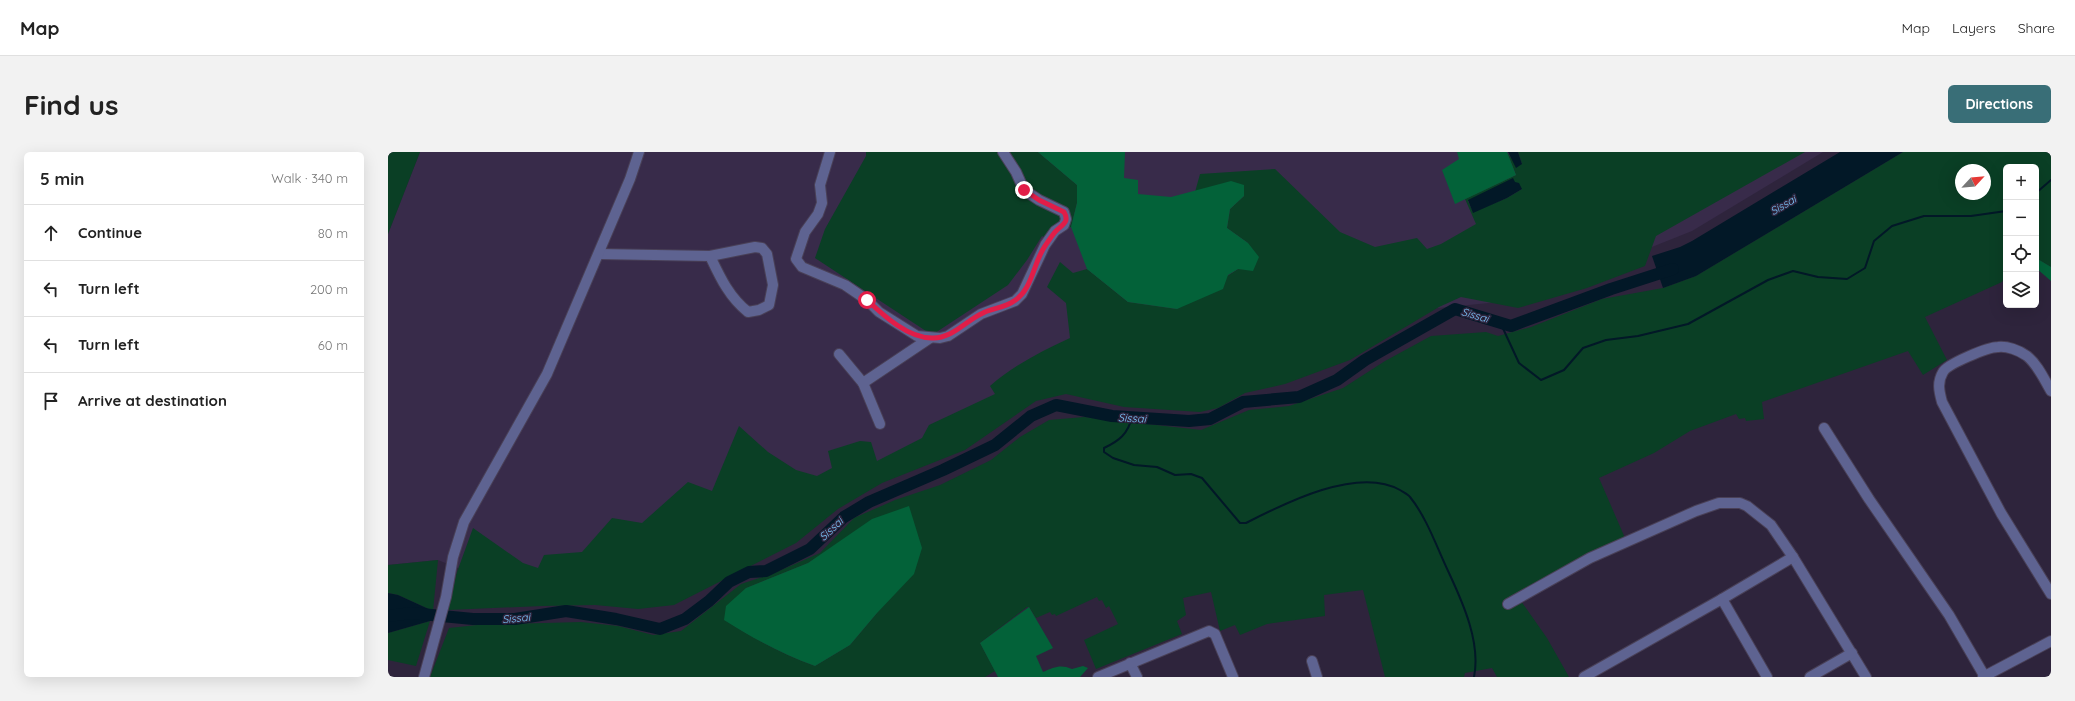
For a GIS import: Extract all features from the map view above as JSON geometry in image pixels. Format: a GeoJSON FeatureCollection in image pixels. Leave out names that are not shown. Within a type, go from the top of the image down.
{"type":"FeatureCollection","features":[{"type":"Feature","properties":{"kind":"street"},"geometry":{"type":"LineString","coordinates":[[424,677],[446,597],[453,557],[464,522],[477,495],[533,402],[547,374],[599,254],[630,179],[639,152]]}},
{"type":"Feature","properties":{"kind":"street"},"geometry":{"type":"LineString","coordinates":[[830,152],[820,185],[822,203],[818,214],[805,232],[796,258],[798,264],[845,285],[899,326],[917,336],[930,338],[948,336],[981,314],[1015,301],[1026,287],[1045,246],[1054,233],[1064,225],[1066,220],[1064,212],[1039,200],[1024,190],[1012,164],[1003,152]]}},
{"type":"Feature","properties":{"kind":"street"},"geometry":{"type":"LineString","coordinates":[[599,254],[710,256],[755,247],[762,248],[767,254],[773,285],[769,305],[759,310],[748,312],[738,304],[726,288],[710,256]]}},
{"type":"Feature","properties":{"kind":"street"},"geometry":{"type":"LineString","coordinates":[[863,383],[930,338]]}},
{"type":"Feature","properties":{"kind":"street"},"geometry":{"type":"LineString","coordinates":[[2051,391],[2037,367],[2027,356],[2008,348],[1997,347],[1950,364],[1943,371],[1939,382],[1942,402],[2002,513],[2051,594]]}},
{"type":"Feature","properties":{"kind":"street"},"geometry":{"type":"LineString","coordinates":[[839,354],[863,383],[880,424]]}},
{"type":"Feature","properties":{"kind":"street"},"geometry":{"type":"LineString","coordinates":[[1824,428],[1869,498],[1949,615],[1984,677],[2051,641]]}},
{"type":"Feature","properties":{"kind":"street"},"geometry":{"type":"LineString","coordinates":[[1508,604],[1590,558],[1719,503],[1740,503],[1752,510],[1770,525],[1793,557],[1866,677]]}},
{"type":"Feature","properties":{"kind":"street"},"geometry":{"type":"LineString","coordinates":[[1584,677],[1793,557]]}},
{"type":"Feature","properties":{"kind":"street"},"geometry":{"type":"LineString","coordinates":[[1722,599],[1767,677]]}},
{"type":"Feature","properties":{"kind":"street"},"geometry":{"type":"LineString","coordinates":[[1098,677],[1205,632],[1211,631],[1215,634],[1233,677]]}},
{"type":"Feature","properties":{"kind":"street"},"geometry":{"type":"LineString","coordinates":[[1810,677],[1852,653]]}},
{"type":"Feature","properties":{"kind":"street"},"geometry":{"type":"LineString","coordinates":[[1312,661],[1317,677]]}},
{"type":"Feature","properties":{"kind":"street"},"geometry":{"type":"LineString","coordinates":[[1130,663],[1137,677]]}},
{"type":"Feature","properties":{"kind":"shaded area"},"geometry":{"type":"Polygon","coordinates":[[[420,152],[1823,152],[1692,231],[1519,300],[1418,310],[1063,385],[879,480],[519,593],[438,560],[388,565],[388,234],[420,152]]]}},
{"type":"Feature","properties":{"kind":"green space"},"geometry":{"type":"Polygon","coordinates":[[[388,152],[420,152],[388,234],[388,152]]]}},
{"type":"Feature","properties":{"kind":"green space"},"geometry":{"type":"Polygon","coordinates":[[[866,152],[1038,152],[1077,185],[1077,203],[1071,227],[1054,231],[1047,239],[1042,236],[1027,260],[1008,285],[932,335],[815,258],[825,229],[866,156],[866,152]]]}},
{"type":"Feature","properties":{"kind":"green space"},"geometry":{"type":"Polygon","coordinates":[[[1038,152],[1125,152],[1124,178],[1138,180],[1138,194],[1171,197],[1231,181],[1244,185],[1244,196],[1230,209],[1227,228],[1248,243],[1259,257],[1253,271],[1238,269],[1228,275],[1223,289],[1177,309],[1128,302],[1087,269],[1071,227],[1077,203],[1077,185],[1038,152]]]}},
{"type":"Feature","properties":{"kind":"green space"},"geometry":{"type":"Polygon","coordinates":[[[1457,152],[1507,152],[1516,175],[1455,204],[1442,170],[1459,159],[1457,152]]]}},
{"type":"Feature","properties":{"kind":"green space"},"geometry":{"type":"Polygon","coordinates":[[[1507,152],[1511,158],[1522,164],[1518,152],[1805,152],[1656,236],[1645,266],[1587,288],[1518,308],[1461,297],[1439,307],[1350,360],[1285,384],[1245,393],[1218,408],[1200,412],[1124,407],[1066,394],[1036,401],[965,450],[882,483],[838,509],[796,543],[674,605],[638,609],[595,605],[448,610],[457,572],[473,528],[523,563],[538,568],[544,555],[582,552],[612,518],[642,523],[688,482],[712,491],[739,426],[768,452],[796,470],[817,476],[832,468],[828,451],[860,441],[871,442],[877,461],[922,438],[929,425],[995,394],[990,386],[999,378],[1028,359],[1070,338],[1066,303],[1047,287],[1060,262],[1073,273],[1087,269],[1128,302],[1177,309],[1238,269],[1248,243],[1227,228],[1230,209],[1244,196],[1205,189],[1195,192],[1200,174],[1275,169],[1340,232],[1375,247],[1417,238],[1427,249],[1441,244],[1476,224],[1465,199],[1516,175],[1507,152]],[[1522,189],[1491,190],[1468,201],[1473,212],[1507,198],[1522,189]]]}},
{"type":"Feature","properties":{"kind":"green space"},"geometry":{"type":"Polygon","coordinates":[[[1903,152],[2051,152],[2051,267],[2039,260],[2039,164],[2003,164],[2003,280],[1925,317],[1947,360],[1923,375],[1908,351],[1762,402],[1764,419],[1746,421],[1745,418],[1739,419],[1736,414],[1690,431],[1654,453],[1599,478],[1625,538],[1516,594],[1547,638],[1569,677],[1497,677],[1492,668],[1465,673],[1464,677],[1385,677],[1363,590],[1324,595],[1325,616],[1267,624],[1240,635],[1235,625],[1220,631],[1211,592],[1183,598],[1186,615],[1177,621],[1182,634],[1096,669],[1084,640],[1118,624],[1109,606],[1106,608],[1102,600],[1099,601],[1097,597],[1056,616],[1055,614],[1052,615],[1050,612],[1036,618],[1029,607],[1027,607],[980,643],[995,671],[985,677],[430,677],[449,628],[477,625],[581,622],[618,626],[653,635],[681,631],[741,584],[772,574],[820,553],[854,518],[895,500],[940,485],[991,460],[1020,437],[1049,420],[1084,417],[1201,430],[1249,410],[1289,406],[1343,388],[1385,361],[1431,336],[1486,332],[1498,336],[1531,327],[1602,299],[1663,288],[1696,276],[1903,152]],[[837,544],[808,563],[746,588],[725,620],[768,646],[815,666],[850,645],[877,613],[837,544]]]}},
{"type":"Feature","properties":{"kind":"green space"},"geometry":{"type":"Polygon","coordinates":[[[2039,260],[2051,267],[2051,281],[2039,271],[2039,260]]]}},
{"type":"Feature","properties":{"kind":"green space"},"geometry":{"type":"Polygon","coordinates":[[[909,506],[922,548],[914,574],[877,613],[850,645],[815,666],[768,646],[724,620],[726,606],[746,588],[808,563],[872,519],[909,506]]]}},
{"type":"Feature","properties":{"kind":"green space"},"geometry":{"type":"Polygon","coordinates":[[[438,560],[433,611],[398,595],[388,593],[388,565],[438,560]]]}},
{"type":"Feature","properties":{"kind":"green space"},"geometry":{"type":"Polygon","coordinates":[[[1029,607],[1053,648],[1036,656],[1043,672],[1061,666],[1072,669],[1083,666],[1088,668],[1080,677],[998,677],[980,643],[1029,607]]]}},
{"type":"Feature","properties":{"kind":"green space"},"geometry":{"type":"Polygon","coordinates":[[[430,621],[416,666],[388,660],[388,633],[430,621]]]}},
{"type":"Feature","properties":{"kind":"water"},"geometry":{"type":"Polygon","coordinates":[[[1508,152],[1518,152],[1522,164],[1516,168],[1508,152]]]}},
{"type":"Feature","properties":{"kind":"water"},"geometry":{"type":"Polygon","coordinates":[[[1840,152],[1903,152],[1696,276],[1663,288],[1652,256],[1680,247],[1692,241],[1840,152]]]}},
{"type":"Feature","properties":{"kind":"water"},"geometry":{"type":"Polygon","coordinates":[[[1513,178],[1515,182],[1519,183],[1522,189],[1507,198],[1473,213],[1468,200],[1513,178]]]}},
{"type":"Feature","properties":{"kind":"water"},"geometry":{"type":"Polygon","coordinates":[[[388,593],[398,595],[433,611],[430,621],[388,633],[388,593]]]}},
{"type":"Feature","properties":{"kind":"waterway"},"geometry":{"type":"LineString","coordinates":[[2039,190],[2051,180]]}},
{"type":"Feature","properties":{"kind":"waterway"},"geometry":{"type":"LineString","coordinates":[[1500,322],[1519,363],[1541,380],[1564,370],[1583,348],[1606,340],[1638,336],[1688,324],[1768,280],[1793,271],[1818,277],[1847,279],[1865,268],[1874,241],[1892,226],[1924,216],[1971,216],[2003,211]]}},
{"type":"Feature","properties":{"kind":"waterway","name":"Sissai"},"geometry":{"type":"LineString","coordinates":[[388,616],[411,613],[473,619],[515,619],[566,611],[616,619],[660,629],[685,619],[709,601],[729,582],[749,572],[766,571],[810,549],[844,517],[869,502],[943,470],[995,445],[1031,416],[1056,405],[1112,416],[1189,421],[1210,419],[1243,402],[1299,397],[1337,380],[1365,360],[1455,309],[1511,326],[1611,289],[1673,269]]}},
{"type":"Feature","properties":{"kind":"waterway"},"geometry":{"type":"LineString","coordinates":[[1132,417],[1128,428],[1122,436],[1114,443],[1104,448],[1104,452],[1113,458],[1134,465],[1157,467],[1175,475],[1191,474],[1202,478],[1240,523],[1246,523],[1301,497],[1343,485],[1364,482],[1383,484],[1400,490],[1408,495],[1422,514],[1427,524],[1465,610],[1473,637],[1475,651],[1476,664],[1474,677]]}},
{"type":"Feature","properties":{"kind":"route"},"geometry":{"type":"LineString","coordinates":[[867,300],[879,312],[899,326],[917,336],[930,338],[948,336],[981,314],[1015,301],[1026,287],[1043,249],[1050,241],[1054,233],[1064,225],[1066,220],[1066,215],[1059,208],[1052,207],[1024,190]]}}]}
